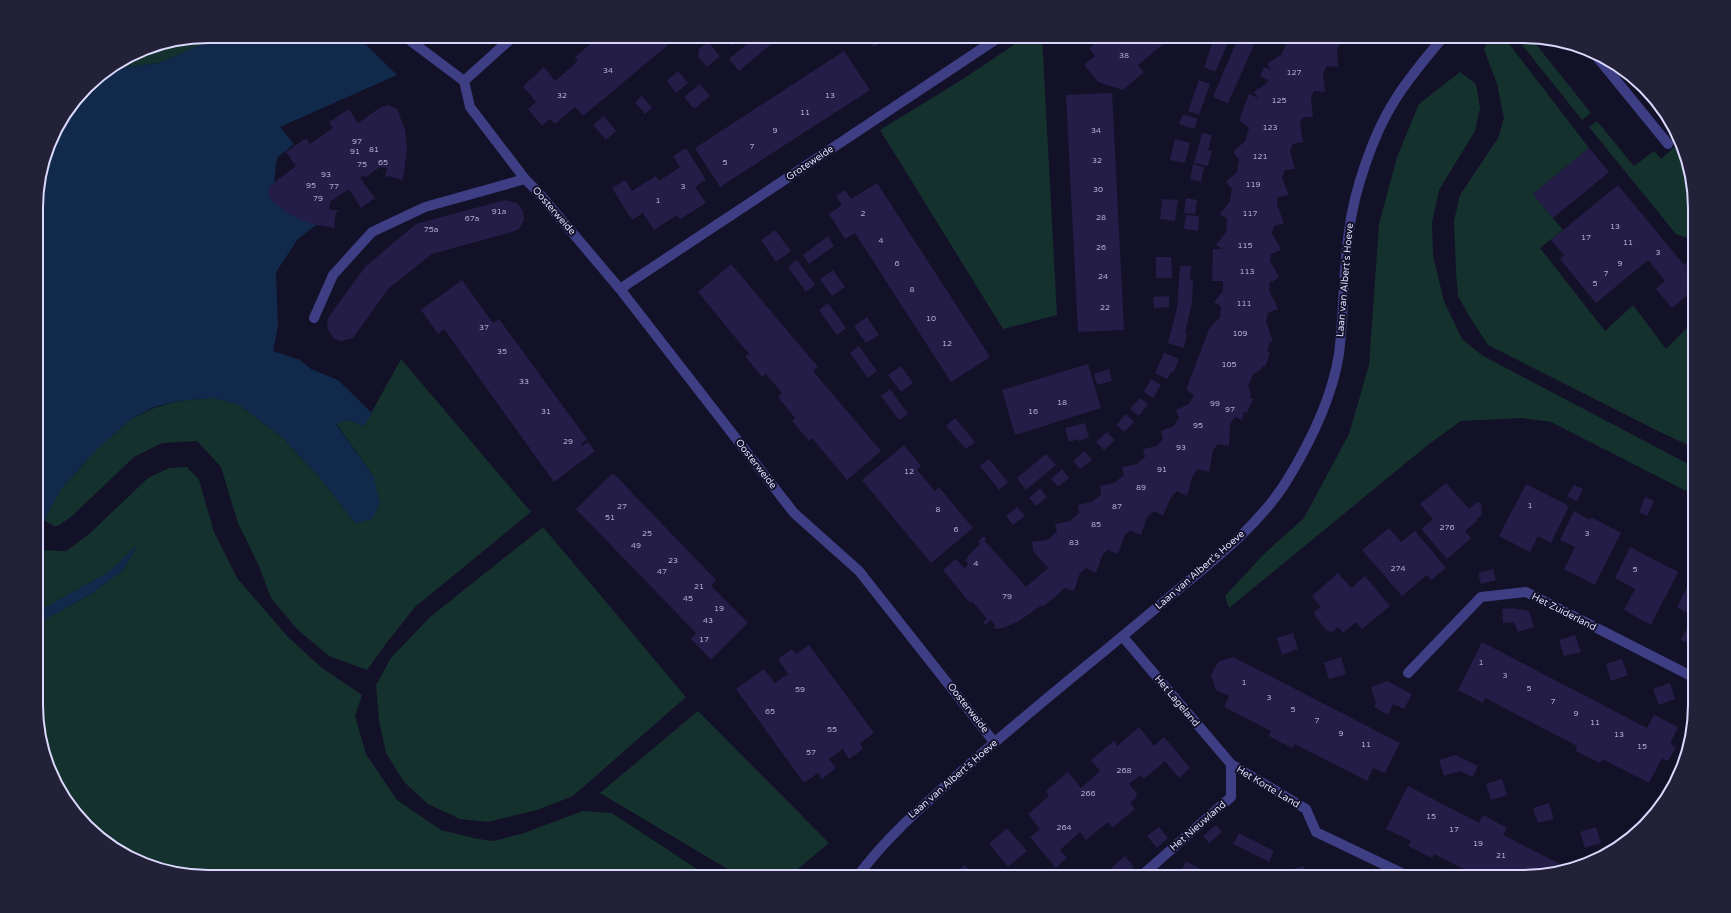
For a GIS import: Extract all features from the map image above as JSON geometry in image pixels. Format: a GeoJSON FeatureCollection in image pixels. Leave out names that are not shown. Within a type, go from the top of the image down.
{"type":"FeatureCollection","features":[{"type":"Feature","properties":{"kind":"street"},"geometry":{"type":"LineString","coordinates":[[414,43],[464,80],[506,43]]}},
{"type":"Feature","properties":{"kind":"street","name":"Groteweide"},"geometry":{"type":"LineString","coordinates":[[620,290],[990,43]]}},
{"type":"Feature","properties":{"kind":"street","name":"Laan van Albert's Hoeve"},"geometry":{"type":"LineString","coordinates":[[863,870],[900,826],[994,742],[1123,637],[1229,547],[1248,528],[1284,484],[1311,438],[1323,411],[1338,355],[1349,230],[1361,179],[1375,140],[1394,101],[1438,43]]}},
{"type":"Feature","properties":{"kind":"street"},"geometry":{"type":"LineString","coordinates":[[1602,64],[1668,144]]}},
{"type":"Feature","properties":{"kind":"street","name":"Oosterweide"},"geometry":{"type":"LineString","coordinates":[[464,80],[470,107],[525,179],[538,192],[620,290],[794,513],[859,571],[994,742]]}},
{"type":"Feature","properties":{"kind":"street","name":"Oosterweide"},"geometry":{"type":"LineString","coordinates":[[314,318],[333,275],[372,232],[425,206],[525,179]]}},
{"type":"Feature","properties":{"kind":"street","name":"Het Zuiderland"},"geometry":{"type":"LineString","coordinates":[[1408,673],[1481,597],[1526,592],[1688,674]]}},
{"type":"Feature","properties":{"kind":"street","name":"Het Lageland"},"geometry":{"type":"LineString","coordinates":[[1123,637],[1231,764]]}},
{"type":"Feature","properties":{"kind":"street","name":"Het Korte Land"},"geometry":{"type":"LineString","coordinates":[[1231,764],[1306,809],[1316,832],[1392,870]]}},
{"type":"Feature","properties":{"kind":"street","name":"Het Nieuwland"},"geometry":{"type":"LineString","coordinates":[[1148,870],[1231,797],[1231,764]]}},
{"type":"Feature","properties":{"kind":"green space"},"geometry":{"type":"Polygon","coordinates":[[[206,43],[159,63],[124,67],[155,52],[187,44],[206,43]]]}},
{"type":"Feature","properties":{"kind":"green space"},"geometry":{"type":"Polygon","coordinates":[[[1017,43],[1042,43],[1057,315],[1003,329],[880,130],[963,79],[1017,43]]]}},
{"type":"Feature","properties":{"kind":"green space"},"geometry":{"type":"Polygon","coordinates":[[[1487,43],[1508,43],[1589,148],[1533,194],[1563,230],[1540,248],[1605,331],[1633,305],[1666,349],[1688,327],[1688,445],[1488,345],[1458,296],[1454,221],[1460,195],[1498,138],[1504,118],[1497,84],[1484,49],[1487,43]]]}},
{"type":"Feature","properties":{"kind":"green space"},"geometry":{"type":"Polygon","coordinates":[[[1521,43],[1535,43],[1591,113],[1582,120],[1521,43]]]}},
{"type":"Feature","properties":{"kind":"green space"},"geometry":{"type":"Polygon","coordinates":[[[1460,72],[1476,84],[1480,108],[1475,131],[1439,190],[1432,223],[1433,256],[1444,301],[1462,339],[1483,356],[1688,464],[1688,492],[1551,422],[1522,418],[1461,421],[1429,444],[1229,608],[1225,596],[1264,554],[1304,518],[1349,434],[1369,365],[1379,224],[1397,157],[1419,104],[1460,72]]]}},
{"type":"Feature","properties":{"kind":"green space"},"geometry":{"type":"Polygon","coordinates":[[[1597,121],[1634,166],[1654,151],[1661,159],[1675,146],[1687,187],[1688,238],[1676,234],[1589,127],[1597,121]]]}},
{"type":"Feature","properties":{"kind":"green space"},"geometry":{"type":"Polygon","coordinates":[[[401,359],[531,512],[415,607],[367,670],[329,656],[297,629],[271,598],[259,566],[238,523],[221,467],[197,441],[162,443],[134,457],[72,516],[58,526],[54,526],[44,520],[61,489],[97,449],[130,420],[154,408],[178,401],[213,398],[238,404],[283,438],[321,479],[355,523],[374,477],[336,423],[349,420],[364,426],[401,359]]]}},
{"type":"Feature","properties":{"kind":"green space"},"geometry":{"type":"Polygon","coordinates":[[[187,467],[199,480],[214,532],[237,578],[288,637],[322,668],[362,695],[355,716],[366,754],[397,800],[441,830],[478,839],[494,841],[524,833],[583,811],[612,813],[698,870],[198,870],[176,867],[155,861],[135,853],[108,836],[91,822],[77,805],[60,778],[52,758],[46,737],[43,715],[43,621],[91,594],[123,570],[137,546],[109,572],[43,609],[43,550],[66,551],[88,535],[148,478],[169,468],[187,467]]]}},
{"type":"Feature","properties":{"kind":"green space"},"geometry":{"type":"Polygon","coordinates":[[[543,527],[686,697],[573,796],[537,810],[488,822],[460,819],[428,804],[404,782],[386,753],[379,721],[376,685],[391,658],[430,617],[543,527]]]}},
{"type":"Feature","properties":{"kind":"green space"},"geometry":{"type":"Polygon","coordinates":[[[698,711],[829,843],[796,870],[729,870],[600,793],[698,711]]]}},
{"type":"Feature","properties":{"kind":"water"},"geometry":{"type":"Polygon","coordinates":[[[206,43],[364,43],[397,75],[280,127],[294,144],[277,158],[274,181],[297,206],[325,218],[298,239],[276,272],[278,326],[273,351],[300,360],[311,369],[338,380],[372,413],[364,426],[349,420],[336,424],[374,477],[380,504],[371,520],[355,523],[321,479],[283,438],[238,404],[213,398],[178,401],[154,407],[130,420],[97,449],[61,489],[43,523],[43,198],[46,176],[60,135],[77,108],[91,91],[124,67],[159,63],[206,43]]]}},
{"type":"Feature","properties":{"kind":"water"},"geometry":{"type":"Polygon","coordinates":[[[138,544],[123,570],[91,594],[43,621],[43,609],[109,572],[138,544]]]}},
{"type":"Feature","properties":{"kind":"building"},"geometry":{"type":"Polygon","coordinates":[[[592,43],[670,43],[583,116],[575,107],[555,124],[550,119],[542,126],[528,109],[536,102],[523,86],[544,67],[555,81],[578,61],[575,57],[592,43]]]}},
{"type":"Feature","properties":{"kind":"building"},"geometry":{"type":"Polygon","coordinates":[[[709,43],[720,56],[707,67],[698,57],[699,49],[709,43]]]}},
{"type":"Feature","properties":{"kind":"building"},"geometry":{"type":"Polygon","coordinates":[[[748,43],[773,43],[739,71],[729,59],[748,43]]]}},
{"type":"Feature","properties":{"kind":"building"},"geometry":{"type":"Polygon","coordinates":[[[871,43],[880,43],[874,47],[871,43]]]}},
{"type":"Feature","properties":{"kind":"building"},"geometry":{"type":"Polygon","coordinates":[[[1095,43],[1165,43],[1138,65],[1144,72],[1123,90],[1098,82],[1084,65],[1095,56],[1089,48],[1095,43]]]}},
{"type":"Feature","properties":{"kind":"building"},"geometry":{"type":"Polygon","coordinates":[[[1213,43],[1228,43],[1215,72],[1204,67],[1213,43]]]}},
{"type":"Feature","properties":{"kind":"building"},"geometry":{"type":"Polygon","coordinates":[[[1236,43],[1255,43],[1228,103],[1213,97],[1236,43]]]}},
{"type":"Feature","properties":{"kind":"building"},"geometry":{"type":"Polygon","coordinates":[[[1340,43],[1337,49],[1338,67],[1327,66],[1323,73],[1325,92],[1314,91],[1311,98],[1313,117],[1303,117],[1300,124],[1303,142],[1293,144],[1290,151],[1295,169],[1285,170],[1282,178],[1289,195],[1278,197],[1277,205],[1284,223],[1274,226],[1272,233],[1281,250],[1271,254],[1270,261],[1279,277],[1272,282],[1270,281],[1269,290],[1278,309],[1268,313],[1266,321],[1273,342],[1270,342],[1267,351],[1270,353],[1265,367],[1262,366],[1260,370],[1253,374],[1248,386],[1251,394],[1250,398],[1253,399],[1247,413],[1244,412],[1242,420],[1235,417],[1230,424],[1229,446],[1218,444],[1213,450],[1209,472],[1198,469],[1193,475],[1187,496],[1177,491],[1171,497],[1163,516],[1154,511],[1147,517],[1141,535],[1131,530],[1125,535],[1118,554],[1110,551],[1109,549],[1103,554],[1096,573],[1086,568],[1080,573],[1074,591],[1065,588],[1043,607],[1042,605],[1019,621],[1003,628],[994,629],[995,625],[991,620],[985,625],[983,623],[987,619],[972,601],[970,603],[943,570],[956,559],[964,568],[968,565],[966,560],[968,556],[980,544],[978,541],[984,536],[986,539],[985,541],[1026,587],[1048,568],[1033,551],[1032,542],[1047,540],[1057,532],[1055,524],[1070,521],[1079,513],[1078,505],[1092,502],[1101,495],[1100,486],[1114,483],[1124,475],[1122,467],[1137,464],[1145,457],[1143,449],[1157,446],[1163,439],[1161,431],[1174,426],[1179,418],[1176,410],[1189,404],[1194,395],[1186,390],[1209,329],[1220,317],[1221,307],[1214,302],[1223,291],[1223,281],[1212,281],[1213,249],[1223,249],[1216,245],[1226,232],[1227,219],[1220,214],[1230,201],[1232,189],[1226,182],[1237,172],[1239,159],[1233,152],[1245,141],[1249,128],[1239,120],[1249,94],[1258,98],[1254,92],[1267,83],[1268,80],[1260,76],[1264,67],[1271,70],[1267,64],[1281,55],[1286,44],[1340,43]]]}},
{"type":"Feature","properties":{"kind":"building"},"geometry":{"type":"Polygon","coordinates":[[[844,51],[870,90],[720,187],[695,148],[844,51]]]}},
{"type":"Feature","properties":{"kind":"building"},"geometry":{"type":"Polygon","coordinates":[[[678,71],[688,83],[676,93],[667,81],[678,71]]]}},
{"type":"Feature","properties":{"kind":"building"},"geometry":{"type":"Polygon","coordinates":[[[1199,80],[1210,84],[1199,115],[1188,111],[1199,80]]]}},
{"type":"Feature","properties":{"kind":"building"},"geometry":{"type":"Polygon","coordinates":[[[700,84],[710,96],[694,109],[684,97],[700,84]]]}},
{"type":"Feature","properties":{"kind":"building"},"geometry":{"type":"Polygon","coordinates":[[[1112,93],[1124,330],[1078,332],[1066,95],[1112,93]]]}},
{"type":"Feature","properties":{"kind":"building"},"geometry":{"type":"Polygon","coordinates":[[[642,96],[652,108],[645,114],[635,102],[642,96]]]}},
{"type":"Feature","properties":{"kind":"building"},"geometry":{"type":"Polygon","coordinates":[[[388,105],[397,109],[405,130],[407,149],[403,180],[387,176],[387,178],[385,177],[387,168],[380,167],[366,177],[364,175],[360,178],[375,198],[361,208],[349,189],[330,202],[329,209],[339,211],[336,212],[334,228],[312,224],[301,220],[286,212],[271,200],[268,191],[271,185],[296,166],[286,152],[306,138],[310,144],[333,128],[329,122],[349,109],[358,123],[381,107],[388,105]]]}},
{"type":"Feature","properties":{"kind":"building"},"geometry":{"type":"Polygon","coordinates":[[[1183,114],[1198,119],[1194,129],[1179,124],[1183,114]]]}},
{"type":"Feature","properties":{"kind":"building"},"geometry":{"type":"Polygon","coordinates":[[[604,116],[616,131],[606,140],[593,125],[604,116]]]}},
{"type":"Feature","properties":{"kind":"building"},"geometry":{"type":"Polygon","coordinates":[[[1202,133],[1212,135],[1208,150],[1212,151],[1208,166],[1194,163],[1202,133]]]}},
{"type":"Feature","properties":{"kind":"building"},"geometry":{"type":"Polygon","coordinates":[[[1175,139],[1190,143],[1185,163],[1170,160],[1175,139]]]}},
{"type":"Feature","properties":{"kind":"building"},"geometry":{"type":"Polygon","coordinates":[[[686,148],[706,180],[695,187],[706,203],[680,219],[677,215],[654,230],[643,213],[632,220],[612,188],[625,180],[632,191],[656,176],[659,181],[680,167],[673,156],[686,148]]]}},
{"type":"Feature","properties":{"kind":"building"},"geometry":{"type":"Polygon","coordinates":[[[1589,148],[1609,172],[1553,218],[1533,194],[1589,148]]]}},
{"type":"Feature","properties":{"kind":"building"},"geometry":{"type":"Polygon","coordinates":[[[1193,164],[1204,167],[1201,182],[1190,179],[1193,164]]]}},
{"type":"Feature","properties":{"kind":"building"},"geometry":{"type":"Polygon","coordinates":[[[877,183],[990,357],[951,382],[855,233],[845,239],[829,214],[842,205],[836,196],[845,190],[851,199],[877,183]]]}},
{"type":"Feature","properties":{"kind":"building"},"geometry":{"type":"Polygon","coordinates":[[[1618,185],[1684,265],[1688,262],[1688,295],[1672,308],[1656,289],[1665,281],[1648,260],[1596,303],[1560,259],[1564,255],[1551,240],[1618,185]]]}},
{"type":"Feature","properties":{"kind":"building"},"geometry":{"type":"Polygon","coordinates":[[[1186,198],[1197,200],[1195,214],[1184,213],[1186,198]]]}},
{"type":"Feature","properties":{"kind":"building"},"geometry":{"type":"Polygon","coordinates":[[[1162,199],[1178,200],[1175,221],[1160,219],[1162,199]]]}},
{"type":"Feature","properties":{"kind":"building"},"geometry":{"type":"Polygon","coordinates":[[[505,200],[517,203],[523,211],[524,220],[519,229],[432,254],[388,289],[353,338],[341,341],[334,339],[327,327],[328,318],[365,267],[416,224],[505,200]]]}},
{"type":"Feature","properties":{"kind":"building"},"geometry":{"type":"Polygon","coordinates":[[[1186,215],[1199,216],[1198,231],[1184,229],[1186,215]]]}},
{"type":"Feature","properties":{"kind":"building"},"geometry":{"type":"Polygon","coordinates":[[[775,230],[791,251],[776,262],[761,240],[775,230]]]}},
{"type":"Feature","properties":{"kind":"building"},"geometry":{"type":"Polygon","coordinates":[[[828,236],[834,246],[809,264],[803,255],[828,236]]]}},
{"type":"Feature","properties":{"kind":"building"},"geometry":{"type":"Polygon","coordinates":[[[1156,257],[1171,257],[1172,278],[1156,278],[1156,257]]]}},
{"type":"Feature","properties":{"kind":"building"},"geometry":{"type":"Polygon","coordinates":[[[797,260],[815,285],[806,292],[788,267],[797,260]]]}},
{"type":"Feature","properties":{"kind":"building"},"geometry":{"type":"Polygon","coordinates":[[[731,264],[818,367],[813,371],[881,451],[847,480],[812,438],[809,441],[792,421],[795,418],[778,397],[782,393],[766,374],[762,377],[745,356],[749,354],[698,292],[731,264]]]}},
{"type":"Feature","properties":{"kind":"building"},"geometry":{"type":"Polygon","coordinates":[[[1180,266],[1191,266],[1190,280],[1193,281],[1192,303],[1185,333],[1187,333],[1184,348],[1168,343],[1177,308],[1180,266]]]}},
{"type":"Feature","properties":{"kind":"building"},"geometry":{"type":"Polygon","coordinates":[[[833,270],[845,287],[832,296],[820,279],[833,270]]]}},
{"type":"Feature","properties":{"kind":"building"},"geometry":{"type":"Polygon","coordinates":[[[462,280],[493,323],[499,319],[587,439],[581,444],[582,446],[588,442],[595,451],[554,482],[444,329],[438,334],[421,310],[462,280]]]}},
{"type":"Feature","properties":{"kind":"building"},"geometry":{"type":"Polygon","coordinates":[[[1169,296],[1169,307],[1154,308],[1153,297],[1169,296]]]}},
{"type":"Feature","properties":{"kind":"building"},"geometry":{"type":"Polygon","coordinates":[[[828,303],[846,328],[837,335],[819,310],[828,303]]]}},
{"type":"Feature","properties":{"kind":"building"},"geometry":{"type":"Polygon","coordinates":[[[867,317],[879,335],[866,343],[854,326],[867,317]]]}},
{"type":"Feature","properties":{"kind":"building"},"geometry":{"type":"Polygon","coordinates":[[[859,346],[877,371],[868,378],[850,353],[859,346]]]}},
{"type":"Feature","properties":{"kind":"building"},"geometry":{"type":"Polygon","coordinates":[[[1164,353],[1179,359],[1173,373],[1171,372],[1167,379],[1155,373],[1164,353]]]}},
{"type":"Feature","properties":{"kind":"building"},"geometry":{"type":"Polygon","coordinates":[[[1088,364],[1101,408],[1015,435],[1002,390],[1088,364]]]}},
{"type":"Feature","properties":{"kind":"building"},"geometry":{"type":"Polygon","coordinates":[[[901,366],[913,383],[901,392],[888,375],[901,366]]]}},
{"type":"Feature","properties":{"kind":"building"},"geometry":{"type":"Polygon","coordinates":[[[1109,369],[1112,381],[1097,385],[1094,374],[1109,369]]]}},
{"type":"Feature","properties":{"kind":"building"},"geometry":{"type":"Polygon","coordinates":[[[1151,379],[1161,385],[1153,398],[1144,392],[1151,379]]]}},
{"type":"Feature","properties":{"kind":"building"},"geometry":{"type":"Polygon","coordinates":[[[890,389],[908,414],[899,420],[881,396],[890,389]]]}},
{"type":"Feature","properties":{"kind":"building"},"geometry":{"type":"Polygon","coordinates":[[[1140,398],[1148,404],[1139,416],[1130,409],[1140,398]]]}},
{"type":"Feature","properties":{"kind":"building"},"geometry":{"type":"Polygon","coordinates":[[[1126,414],[1134,422],[1124,432],[1116,425],[1126,414]]]}},
{"type":"Feature","properties":{"kind":"building"},"geometry":{"type":"Polygon","coordinates":[[[955,418],[975,442],[966,449],[946,426],[955,418]]]}},
{"type":"Feature","properties":{"kind":"building"},"geometry":{"type":"Polygon","coordinates":[[[1085,423],[1089,437],[1079,441],[1078,439],[1069,442],[1065,428],[1085,423]]]}},
{"type":"Feature","properties":{"kind":"building"},"geometry":{"type":"Polygon","coordinates":[[[1107,432],[1115,440],[1104,450],[1096,442],[1107,432]]]}},
{"type":"Feature","properties":{"kind":"building"},"geometry":{"type":"Polygon","coordinates":[[[904,445],[921,466],[917,470],[935,491],[939,487],[973,528],[931,563],[862,480],[904,445]]]}},
{"type":"Feature","properties":{"kind":"building"},"geometry":{"type":"Polygon","coordinates":[[[1084,451],[1092,460],[1080,469],[1073,461],[1084,451]]]}},
{"type":"Feature","properties":{"kind":"building"},"geometry":{"type":"Polygon","coordinates":[[[1046,454],[1056,465],[1026,490],[1017,478],[1046,454]]]}},
{"type":"Feature","properties":{"kind":"building"},"geometry":{"type":"Polygon","coordinates":[[[989,459],[1008,482],[999,490],[980,466],[989,459]]]}},
{"type":"Feature","properties":{"kind":"building"},"geometry":{"type":"Polygon","coordinates":[[[1062,469],[1069,478],[1058,487],[1051,479],[1062,469]]]}},
{"type":"Feature","properties":{"kind":"building"},"geometry":{"type":"Polygon","coordinates":[[[613,473],[716,580],[711,586],[748,623],[711,660],[691,639],[696,633],[576,509],[613,473]]]}},
{"type":"Feature","properties":{"kind":"building"},"geometry":{"type":"Polygon","coordinates":[[[1446,483],[1469,509],[1477,502],[1481,503],[1482,514],[1477,519],[1478,520],[1465,531],[1471,538],[1447,559],[1421,529],[1433,519],[1420,504],[1446,483]]]}},
{"type":"Feature","properties":{"kind":"building"},"geometry":{"type":"Polygon","coordinates":[[[1526,484],[1569,506],[1551,543],[1538,536],[1530,552],[1499,536],[1526,484]]]}},
{"type":"Feature","properties":{"kind":"building"},"geometry":{"type":"Polygon","coordinates":[[[1574,485],[1583,489],[1577,501],[1567,496],[1574,485]]]}},
{"type":"Feature","properties":{"kind":"building"},"geometry":{"type":"Polygon","coordinates":[[[1040,488],[1047,497],[1036,506],[1029,498],[1040,488]]]}},
{"type":"Feature","properties":{"kind":"building"},"geometry":{"type":"Polygon","coordinates":[[[1645,497],[1654,501],[1647,516],[1639,512],[1645,497]]]}},
{"type":"Feature","properties":{"kind":"building"},"geometry":{"type":"Polygon","coordinates":[[[1017,507],[1025,516],[1013,525],[1006,516],[1017,507]]]}},
{"type":"Feature","properties":{"kind":"building"},"geometry":{"type":"Polygon","coordinates":[[[1574,511],[1590,520],[1591,517],[1621,533],[1595,585],[1564,569],[1575,547],[1560,540],[1574,511]]]}},
{"type":"Feature","properties":{"kind":"building"},"geometry":{"type":"Polygon","coordinates":[[[1389,528],[1401,542],[1415,531],[1446,568],[1431,580],[1427,575],[1402,596],[1362,550],[1389,528]]]}},
{"type":"Feature","properties":{"kind":"building"},"geometry":{"type":"Polygon","coordinates":[[[1630,547],[1678,572],[1651,625],[1624,610],[1635,589],[1615,578],[1630,547]]]}},
{"type":"Feature","properties":{"kind":"building"},"geometry":{"type":"Polygon","coordinates":[[[1493,569],[1496,580],[1481,584],[1478,573],[1493,569]]]}},
{"type":"Feature","properties":{"kind":"building"},"geometry":{"type":"Polygon","coordinates":[[[1338,573],[1351,588],[1365,576],[1390,606],[1362,629],[1356,622],[1343,633],[1338,627],[1332,632],[1326,630],[1316,617],[1314,612],[1321,607],[1312,596],[1338,573]]]}},
{"type":"Feature","properties":{"kind":"building"},"geometry":{"type":"Polygon","coordinates":[[[1688,585],[1688,613],[1677,607],[1688,585]]]}},
{"type":"Feature","properties":{"kind":"building"},"geometry":{"type":"Polygon","coordinates":[[[1512,608],[1529,611],[1534,627],[1518,632],[1514,622],[1503,623],[1502,609],[1512,608]]]}},
{"type":"Feature","properties":{"kind":"building"},"geometry":{"type":"Polygon","coordinates":[[[1688,627],[1688,644],[1681,640],[1688,627]]]}},
{"type":"Feature","properties":{"kind":"building"},"geometry":{"type":"Polygon","coordinates":[[[1293,633],[1298,649],[1282,655],[1277,638],[1293,633]]]}},
{"type":"Feature","properties":{"kind":"building"},"geometry":{"type":"Polygon","coordinates":[[[1575,635],[1581,652],[1564,656],[1559,640],[1575,635]]]}},
{"type":"Feature","properties":{"kind":"building"},"geometry":{"type":"Polygon","coordinates":[[[1482,642],[1647,728],[1654,715],[1678,727],[1670,744],[1676,747],[1668,761],[1662,758],[1649,783],[1602,759],[1600,763],[1576,751],[1577,746],[1485,698],[1483,703],[1458,690],[1482,642]]]}},
{"type":"Feature","properties":{"kind":"building"},"geometry":{"type":"Polygon","coordinates":[[[809,645],[874,733],[860,743],[863,749],[849,759],[843,749],[829,759],[836,768],[822,779],[818,773],[804,783],[736,689],[764,669],[775,683],[788,674],[778,659],[792,649],[796,654],[809,645]]]}},
{"type":"Feature","properties":{"kind":"building"},"geometry":{"type":"Polygon","coordinates":[[[1233,657],[1400,743],[1385,773],[1373,768],[1367,781],[1295,744],[1292,748],[1269,736],[1271,731],[1224,707],[1229,696],[1216,690],[1211,675],[1218,662],[1233,657]]]}},
{"type":"Feature","properties":{"kind":"building"},"geometry":{"type":"Polygon","coordinates":[[[1341,657],[1346,674],[1329,679],[1324,663],[1341,657]]]}},
{"type":"Feature","properties":{"kind":"building"},"geometry":{"type":"Polygon","coordinates":[[[1622,659],[1628,675],[1611,681],[1606,664],[1622,659]]]}},
{"type":"Feature","properties":{"kind":"building"},"geometry":{"type":"Polygon","coordinates":[[[1387,681],[1412,694],[1404,709],[1393,704],[1388,715],[1374,707],[1376,703],[1371,687],[1387,681]]]}},
{"type":"Feature","properties":{"kind":"building"},"geometry":{"type":"Polygon","coordinates":[[[1670,683],[1675,699],[1659,705],[1653,689],[1670,683]]]}},
{"type":"Feature","properties":{"kind":"building"},"geometry":{"type":"Polygon","coordinates":[[[1139,727],[1154,746],[1164,737],[1190,768],[1179,778],[1165,761],[1144,779],[1140,775],[1129,784],[1137,793],[1136,798],[1130,803],[1135,809],[1112,828],[1108,822],[1086,840],[1080,832],[1060,850],[1067,858],[1056,868],[1030,837],[1040,829],[1028,814],[1049,796],[1046,791],[1068,772],[1081,788],[1100,771],[1091,760],[1114,741],[1117,746],[1139,727]]]}},
{"type":"Feature","properties":{"kind":"building"},"geometry":{"type":"Polygon","coordinates":[[[1455,755],[1478,766],[1473,777],[1460,771],[1444,776],[1439,760],[1455,755]]]}},
{"type":"Feature","properties":{"kind":"building"},"geometry":{"type":"Polygon","coordinates":[[[1502,779],[1507,795],[1491,800],[1486,784],[1502,779]]]}},
{"type":"Feature","properties":{"kind":"building"},"geometry":{"type":"Polygon","coordinates":[[[1408,786],[1479,823],[1483,815],[1507,828],[1503,835],[1562,865],[1533,870],[1465,870],[1434,854],[1432,858],[1408,846],[1411,841],[1386,829],[1408,786]]]}},
{"type":"Feature","properties":{"kind":"building"},"geometry":{"type":"Polygon","coordinates":[[[1549,803],[1554,819],[1538,823],[1533,808],[1549,803]]]}},
{"type":"Feature","properties":{"kind":"building"},"geometry":{"type":"Polygon","coordinates":[[[1216,825],[1222,832],[1209,843],[1203,836],[1216,825]]]}},
{"type":"Feature","properties":{"kind":"building"},"geometry":{"type":"Polygon","coordinates":[[[1159,827],[1168,838],[1157,848],[1147,836],[1159,827]]]}},
{"type":"Feature","properties":{"kind":"building"},"geometry":{"type":"Polygon","coordinates":[[[1596,827],[1601,843],[1585,848],[1580,832],[1596,827]]]}},
{"type":"Feature","properties":{"kind":"building"},"geometry":{"type":"Polygon","coordinates":[[[1007,828],[1027,851],[1008,867],[989,844],[1007,828]]]}},
{"type":"Feature","properties":{"kind":"building"},"geometry":{"type":"Polygon","coordinates":[[[1239,833],[1274,851],[1269,862],[1233,844],[1239,833]]]}},
{"type":"Feature","properties":{"kind":"building"},"geometry":{"type":"Polygon","coordinates":[[[1125,856],[1134,867],[1130,870],[1113,870],[1111,868],[1125,856]]]}},
{"type":"Feature","properties":{"kind":"building"},"geometry":{"type":"Polygon","coordinates":[[[1186,861],[1203,870],[1182,870],[1186,861]]]}},
{"type":"Feature","properties":{"kind":"building"},"geometry":{"type":"Polygon","coordinates":[[[965,865],[969,870],[959,870],[965,865]]]}},
{"type":"Feature","properties":{"kind":"building"},"geometry":{"type":"Polygon","coordinates":[[[1304,866],[1305,870],[1290,870],[1304,866]]]}}]}
